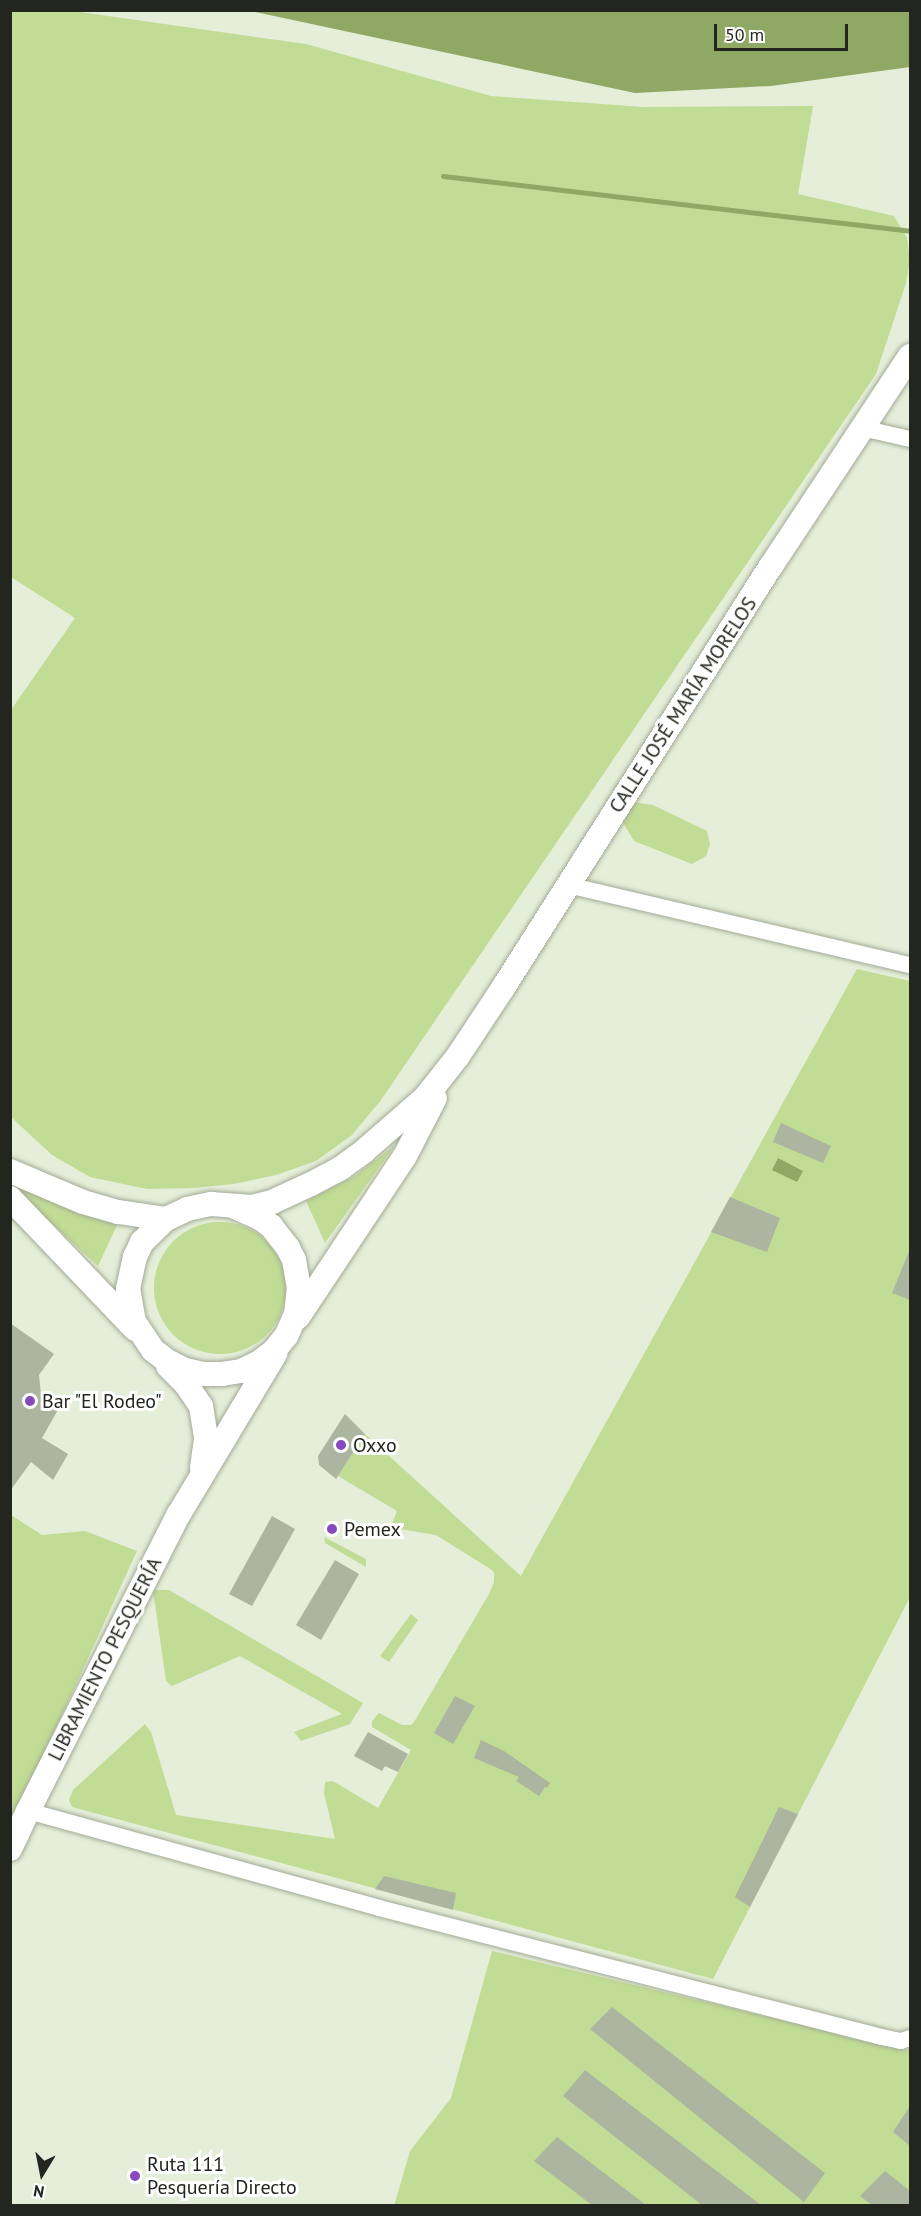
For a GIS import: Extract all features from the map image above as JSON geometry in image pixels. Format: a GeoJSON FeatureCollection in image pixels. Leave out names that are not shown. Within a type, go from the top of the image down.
{"type":"FeatureCollection","features":[{"type":"Feature","properties":{"kind":"main road","name":"CALLE JOSÉ MARÍA MORELOS"},"geometry":{"type":"LineString","coordinates":[[458,1056],[861,428],[910,356]]}},
{"type":"Feature","properties":{"kind":"main road"},"geometry":{"type":"LineString","coordinates":[[235,1207],[271,1226],[294,1260],[299,1287],[297,1307],[288,1332],[274,1351],[258,1363],[241,1371],[222,1374],[203,1374],[185,1370],[147,1343],[129,1306],[130,1273],[142,1242],[166,1219],[187,1209],[211,1204],[235,1207],[272,1202],[341,1168],[379,1139],[425,1098],[458,1056]]}},
{"type":"Feature","properties":{"kind":"main road"},"geometry":{"type":"LineString","coordinates":[[200,1478],[288,1332],[405,1155],[458,1056]]}},
{"type":"Feature","properties":{"kind":"main road"},"geometry":{"type":"LineString","coordinates":[[10,1171],[83,1202],[119,1212],[166,1219]]}},
{"type":"Feature","properties":{"kind":"main road"},"geometry":{"type":"LineString","coordinates":[[10,1198],[186,1384],[201,1406],[206,1447],[200,1478]]}},
{"type":"Feature","properties":{"kind":"main road","name":"LIBRAMIENTO PESQUERÍA"},"geometry":{"type":"LineString","coordinates":[[10,1850],[200,1478]]}},
{"type":"Feature","properties":{"kind":"street"},"geometry":{"type":"LineString","coordinates":[[861,428],[910,439]]}},
{"type":"Feature","properties":{"kind":"street"},"geometry":{"type":"LineString","coordinates":[[568,885],[910,965]]}},
{"type":"Feature","properties":{"kind":"street"},"geometry":{"type":"LineString","coordinates":[[28,1811],[413,1917],[882,2037],[901,2040],[910,2038]]}},
{"type":"Feature","properties":{"kind":"shaded area"},"geometry":{"type":"Polygon","coordinates":[[[10,11],[73,11],[306,44],[491,96],[643,107],[813,106],[798,194],[894,216],[907,238],[910,261],[906,283],[876,374],[381,1100],[352,1135],[316,1161],[276,1175],[234,1184],[147,1189],[90,1177],[52,1155],[11,1117],[11,710],[75,618],[11,577],[10,11]]]}},
{"type":"Feature","properties":{"kind":"shaded area"},"geometry":{"type":"Polygon","coordinates":[[[251,11],[910,11],[910,67],[771,86],[635,93],[251,11]]]}},
{"type":"Feature","properties":{"kind":"shaded area"},"geometry":{"type":"Polygon","coordinates":[[[632,802],[653,805],[707,831],[710,844],[706,856],[692,864],[634,841],[621,819],[632,802]]]}},
{"type":"Feature","properties":{"kind":"shaded area"},"geometry":{"type":"Polygon","coordinates":[[[857,969],[910,981],[910,1597],[713,1979],[72,1807],[69,1800],[73,1790],[145,1724],[151,1732],[176,1815],[335,1839],[324,1793],[325,1782],[333,1781],[378,1808],[411,1750],[372,1727],[372,1721],[379,1713],[402,1725],[411,1725],[414,1722],[489,1594],[494,1582],[494,1573],[436,1535],[400,1529],[392,1524],[397,1511],[338,1476],[365,1434],[521,1576],[857,969]]]}},
{"type":"Feature","properties":{"kind":"shaded area"},"geometry":{"type":"Polygon","coordinates":[[[395,1145],[325,1243],[306,1201],[355,1176],[395,1145]]]}},
{"type":"Feature","properties":{"kind":"shaded area"},"geometry":{"type":"Polygon","coordinates":[[[778,1158],[803,1171],[797,1182],[772,1170],[778,1158]]]}},
{"type":"Feature","properties":{"kind":"shaded area"},"geometry":{"type":"Polygon","coordinates":[[[10,1184],[118,1223],[98,1266],[11,1186],[10,1184]]]}},
{"type":"Feature","properties":{"kind":"shaded area"},"geometry":{"type":"Polygon","coordinates":[[[220,1222],[245,1227],[267,1241],[281,1263],[286,1288],[281,1313],[267,1335],[245,1349],[220,1354],[195,1349],[173,1335],[159,1313],[154,1288],[159,1263],[173,1241],[195,1227],[220,1222]]]}},
{"type":"Feature","properties":{"kind":"shaded area"},"geometry":{"type":"Polygon","coordinates":[[[11,1515],[42,1535],[85,1531],[137,1551],[11,1826],[11,1515]]]}},
{"type":"Feature","properties":{"kind":"shaded area"},"geometry":{"type":"Polygon","coordinates":[[[324,1537],[366,1559],[366,1567],[325,1543],[324,1537]]]}},
{"type":"Feature","properties":{"kind":"shaded area"},"geometry":{"type":"Polygon","coordinates":[[[153,1590],[169,1590],[363,1703],[350,1724],[301,1741],[294,1732],[342,1714],[240,1656],[172,1686],[166,1681],[153,1590]]]}},
{"type":"Feature","properties":{"kind":"shaded area"},"geometry":{"type":"Polygon","coordinates":[[[411,1614],[418,1620],[389,1662],[380,1656],[411,1614]]]}},
{"type":"Feature","properties":{"kind":"shaded area"},"geometry":{"type":"Polygon","coordinates":[[[492,1951],[906,2050],[910,2049],[910,2205],[394,2206],[410,2151],[451,2098],[492,1951]]]}},
{"type":"Feature","properties":{"kind":"building"},"geometry":{"type":"Polygon","coordinates":[[[781,1123],[831,1146],[823,1163],[773,1142],[781,1123]]]}},
{"type":"Feature","properties":{"kind":"building"},"geometry":{"type":"Polygon","coordinates":[[[730,1197],[780,1218],[767,1252],[711,1232],[730,1197]]]}},
{"type":"Feature","properties":{"kind":"building"},"geometry":{"type":"Polygon","coordinates":[[[910,1249],[910,1300],[892,1293],[910,1249]]]}},
{"type":"Feature","properties":{"kind":"building","name":"Bar \"El Rodeo\""},"geometry":{"type":"Polygon","coordinates":[[[10,1323],[54,1354],[39,1375],[41,1394],[59,1408],[42,1438],[68,1454],[53,1480],[31,1462],[10,1491],[10,1323]]]}},
{"type":"Feature","properties":{"kind":"building","name":"Oxxo"},"geometry":{"type":"Polygon","coordinates":[[[345,1414],[365,1434],[336,1479],[319,1465],[318,1456],[345,1414]]]}},
{"type":"Feature","properties":{"kind":"building"},"geometry":{"type":"Polygon","coordinates":[[[272,1516],[295,1529],[252,1606],[229,1594],[272,1516]]]}},
{"type":"Feature","properties":{"kind":"building"},"geometry":{"type":"Polygon","coordinates":[[[335,1560],[359,1574],[321,1640],[296,1625],[335,1560]]]}},
{"type":"Feature","properties":{"kind":"building"},"geometry":{"type":"Polygon","coordinates":[[[455,1696],[475,1706],[453,1744],[434,1733],[455,1696]]]}},
{"type":"Feature","properties":{"kind":"building"},"geometry":{"type":"Polygon","coordinates":[[[368,1732],[408,1754],[398,1772],[385,1766],[382,1771],[354,1756],[368,1732]]]}},
{"type":"Feature","properties":{"kind":"building"},"geometry":{"type":"Polygon","coordinates":[[[481,1740],[504,1751],[550,1783],[547,1788],[545,1787],[539,1796],[516,1781],[519,1777],[474,1758],[481,1740]]]}},
{"type":"Feature","properties":{"kind":"building"},"geometry":{"type":"Polygon","coordinates":[[[779,1807],[798,1814],[750,1907],[735,1897],[779,1807]]]}},
{"type":"Feature","properties":{"kind":"building"},"geometry":{"type":"Polygon","coordinates":[[[384,1876],[456,1893],[453,1910],[375,1889],[384,1876]]]}},
{"type":"Feature","properties":{"kind":"building"},"geometry":{"type":"Polygon","coordinates":[[[612,2007],[825,2173],[804,2202],[590,2029],[612,2007]]]}},
{"type":"Feature","properties":{"kind":"building"},"geometry":{"type":"Polygon","coordinates":[[[585,2070],[761,2205],[702,2205],[563,2096],[585,2070]]]}},
{"type":"Feature","properties":{"kind":"building"},"geometry":{"type":"Polygon","coordinates":[[[910,2106],[910,2146],[893,2132],[910,2106]]]}},
{"type":"Feature","properties":{"kind":"building"},"geometry":{"type":"Polygon","coordinates":[[[557,2137],[646,2205],[592,2205],[534,2161],[557,2137]]]}},
{"type":"Feature","properties":{"kind":"building"},"geometry":{"type":"Polygon","coordinates":[[[885,2171],[910,2191],[910,2205],[872,2205],[860,2196],[885,2171]]]}},
{"type":"Feature","properties":{"kind":"waterway"},"geometry":{"type":"LineString","coordinates":[[443,176],[910,231]]}},
{"type":"Feature","properties":{"kind":"place","name":"Bar \"El Rodeo\""},"geometry":{"type":"Point","coordinates":[30,1401]}},
{"type":"Feature","properties":{"kind":"place","name":"Oxxo"},"geometry":{"type":"Point","coordinates":[341,1445]}},
{"type":"Feature","properties":{"kind":"place","name":"Pemex"},"geometry":{"type":"Point","coordinates":[332,1529]}},
{"type":"Feature","properties":{"kind":"place","name":"Ruta 111 Pesquería Directo"},"geometry":{"type":"Point","coordinates":[135,2176]}}]}
